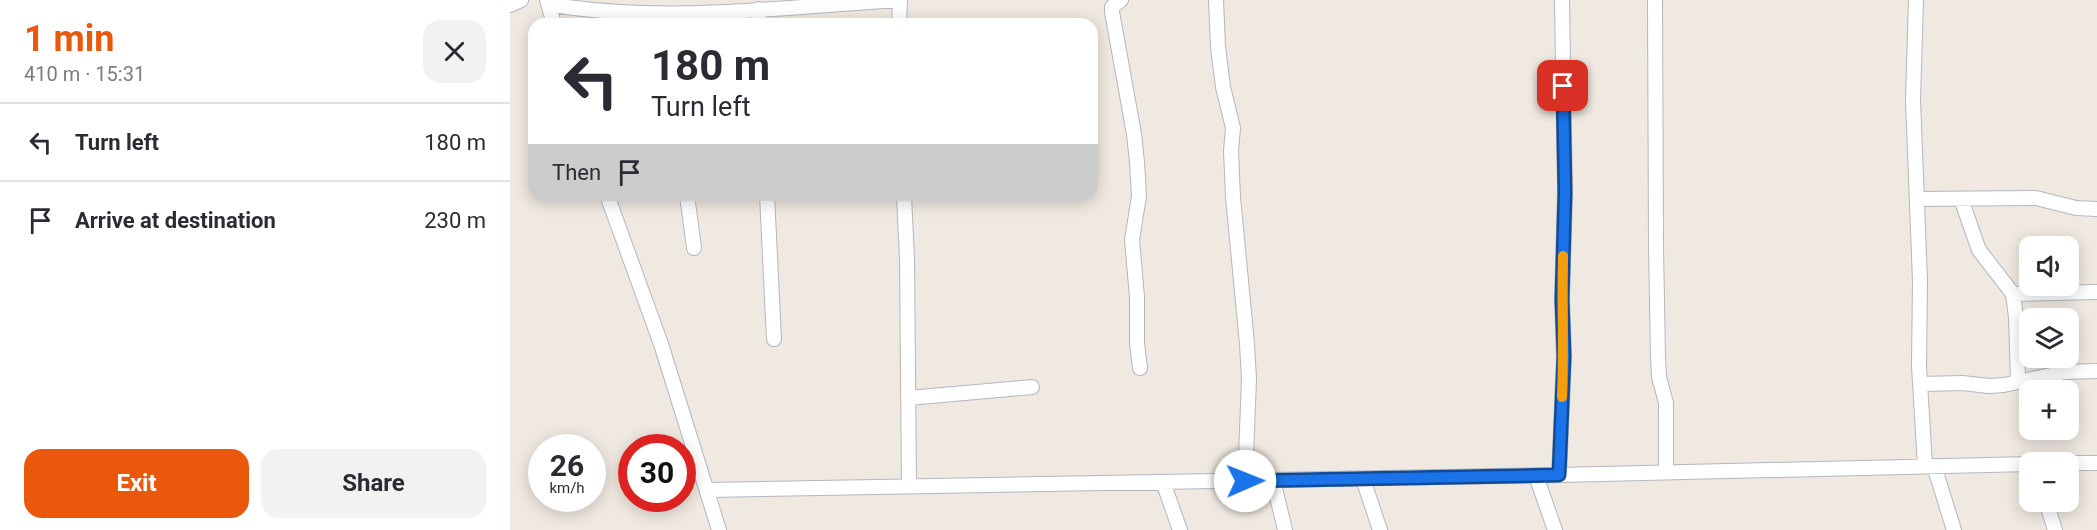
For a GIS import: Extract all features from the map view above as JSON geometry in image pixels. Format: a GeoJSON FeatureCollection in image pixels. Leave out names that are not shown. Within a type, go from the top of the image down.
{"type":"FeatureCollection","features":[{"type":"Feature","properties":{"kind":"street"},"geometry":{"type":"LineString","coordinates":[[510,5],[521,0]]}},
{"type":"Feature","properties":{"kind":"street"},"geometry":{"type":"LineString","coordinates":[[547,2],[580,10],[625,13],[699,12],[899,0],[899,18]]}},
{"type":"Feature","properties":{"kind":"street"},"geometry":{"type":"LineString","coordinates":[[1121,0],[1112,7],[1112,12],[1137,162],[1139,195],[1132,240],[1140,368]]}},
{"type":"Feature","properties":{"kind":"street"},"geometry":{"type":"LineString","coordinates":[[1216,0],[1223,87],[1233,128],[1231,151],[1233,196],[1247,344],[1245,481]]}},
{"type":"Feature","properties":{"kind":"street"},"geometry":{"type":"LineString","coordinates":[[1559,475],[1564,356],[1562,299],[1565,192],[1562,0]]}},
{"type":"Feature","properties":{"kind":"street"},"geometry":{"type":"LineString","coordinates":[[1655,0],[1658,357],[1659,377],[1666,403],[1666,472]]}},
{"type":"Feature","properties":{"kind":"street"},"geometry":{"type":"LineString","coordinates":[[1916,0],[1913,100],[1918,199],[1920,384],[1929,466],[1954,530]]}},
{"type":"Feature","properties":{"kind":"street"},"geometry":{"type":"LineString","coordinates":[[547,2],[552,18]]}},
{"type":"Feature","properties":{"kind":"street"},"geometry":{"type":"LineString","coordinates":[[759,9],[760,18]]}},
{"type":"Feature","properties":{"kind":"street"},"geometry":{"type":"LineString","coordinates":[[1918,199],[2036,198],[2097,209]]}},
{"type":"Feature","properties":{"kind":"street"},"geometry":{"type":"LineString","coordinates":[[1961,199],[1979,250],[2013,294],[2018,382]]}},
{"type":"Feature","properties":{"kind":"street"},"geometry":{"type":"LineString","coordinates":[[609,201],[661,344],[719,530]]}},
{"type":"Feature","properties":{"kind":"street"},"geometry":{"type":"LineString","coordinates":[[688,201],[694,248]]}},
{"type":"Feature","properties":{"kind":"street"},"geometry":{"type":"LineString","coordinates":[[767,201],[774,339]]}},
{"type":"Feature","properties":{"kind":"street"},"geometry":{"type":"LineString","coordinates":[[904,201],[909,486]]}},
{"type":"Feature","properties":{"kind":"street"},"geometry":{"type":"LineString","coordinates":[[2013,294],[2097,292]]}},
{"type":"Feature","properties":{"kind":"street"},"geometry":{"type":"LineString","coordinates":[[1920,384],[1962,383],[1989,386],[2065,372],[2097,371]]}},
{"type":"Feature","properties":{"kind":"street"},"geometry":{"type":"LineString","coordinates":[[909,398],[1032,387]]}},
{"type":"Feature","properties":{"kind":"street"},"geometry":{"type":"LineString","coordinates":[[2079,463],[2097,463]]}},
{"type":"Feature","properties":{"kind":"street"},"geometry":{"type":"LineString","coordinates":[[707,490],[1536,476],[2019,464]]}},
{"type":"Feature","properties":{"kind":"street"},"geometry":{"type":"LineString","coordinates":[[1536,476],[1555,530]]}},
{"type":"Feature","properties":{"kind":"street"},"geometry":{"type":"LineString","coordinates":[[1363,479],[1380,530]]}},
{"type":"Feature","properties":{"kind":"street"},"geometry":{"type":"LineString","coordinates":[[1273,480],[1285,530]]}},
{"type":"Feature","properties":{"kind":"street"},"geometry":{"type":"LineString","coordinates":[[1163,482],[1179,530]]}},
{"type":"Feature","properties":{"kind":"street"},"geometry":{"type":"LineString","coordinates":[[2049,512],[2055,530]]}},
{"type":"Feature","properties":{"kind":"slow traffic"},"geometry":{"type":"LineString","coordinates":[[1562,397],[1563,256]]}},
{"type":"Feature","properties":{"kind":"route"},"geometry":{"type":"LineString","coordinates":[[1245,481],[1559,475],[1564,356],[1563,86]]}}]}
